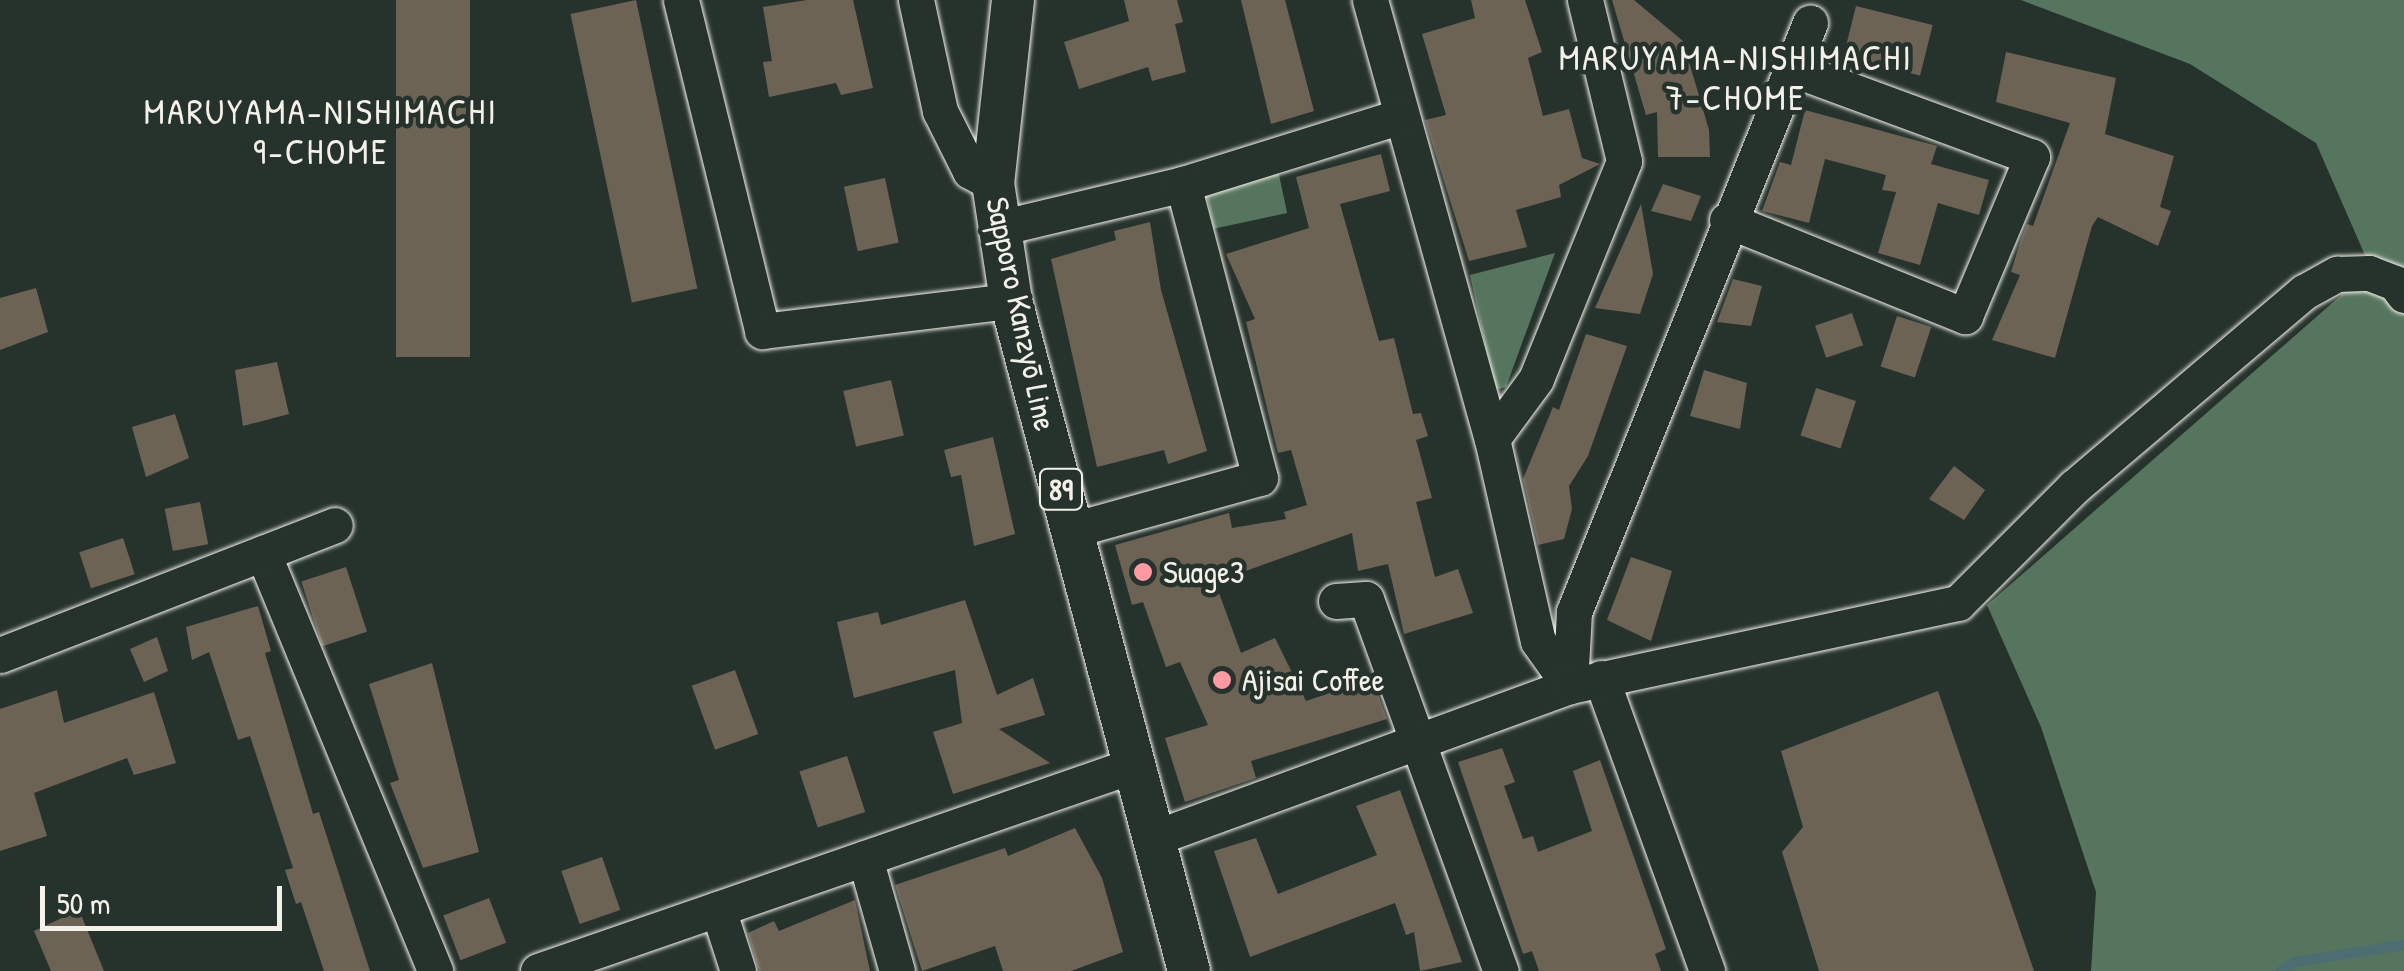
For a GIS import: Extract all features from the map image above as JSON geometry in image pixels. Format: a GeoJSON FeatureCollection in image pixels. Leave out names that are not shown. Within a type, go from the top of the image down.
{"type":"FeatureCollection","features":[{"type":"Feature","properties":{"kind":"main road","name":"Sapporo Kanzyō Line"},"geometry":{"type":"LineString","coordinates":[[1013,0],[993,183],[1012,302],[1189,971]]}},
{"type":"Feature","properties":{"kind":"street"},"geometry":{"type":"LineString","coordinates":[[681,0],[762,331],[1012,302]]}},
{"type":"Feature","properties":{"kind":"street"},"geometry":{"type":"LineString","coordinates":[[916,0],[940,111],[970,171],[993,183]]}},
{"type":"Feature","properties":{"kind":"street"},"geometry":{"type":"LineString","coordinates":[[1370,0],[1492,439],[1538,641],[1585,682]]}},
{"type":"Feature","properties":{"kind":"street"},"geometry":{"type":"LineString","coordinates":[[1492,439],[1536,379],[1624,161],[1585,0]]}},
{"type":"Feature","properties":{"kind":"street"},"geometry":{"type":"LineString","coordinates":[[1707,971],[1585,682],[1574,612],[1727,220],[1810,22]]}},
{"type":"Feature","properties":{"kind":"street"},"geometry":{"type":"LineString","coordinates":[[1727,220],[1965,316],[2032,157],[1790,68]]}},
{"type":"Feature","properties":{"kind":"street"},"geometry":{"type":"LineString","coordinates":[[999,228],[1182,184],[1401,116]]}},
{"type":"Feature","properties":{"kind":"street"},"geometry":{"type":"LineString","coordinates":[[1072,530],[1260,478],[1182,184]]}},
{"type":"Feature","properties":{"kind":"street"},"geometry":{"type":"LineString","coordinates":[[1154,838],[1585,682],[1958,603],[2074,487],[2304,292],[2337,274],[2369,273],[2395,283],[2404,294]]}},
{"type":"Feature","properties":{"kind":"street"},"geometry":{"type":"LineString","coordinates":[[0,655],[335,524]]}},
{"type":"Feature","properties":{"kind":"street"},"geometry":{"type":"LineString","coordinates":[[263,552],[436,971]]}},
{"type":"Feature","properties":{"kind":"street"},"geometry":{"type":"LineString","coordinates":[[1336,602],[1366,600],[1421,741],[1501,971]]}},
{"type":"Feature","properties":{"kind":"street"},"geometry":{"type":"LineString","coordinates":[[538,971],[1134,765]]}},
{"type":"Feature","properties":{"kind":"street"},"geometry":{"type":"LineString","coordinates":[[864,858],[896,971]]}},
{"type":"Feature","properties":{"kind":"street"},"geometry":{"type":"LineString","coordinates":[[718,909],[738,971]]}},
{"type":"Feature","properties":{"kind":"green space"},"geometry":{"type":"Polygon","coordinates":[[[2021,0],[2404,0],[2404,971],[2091,971],[2096,892],[2041,727],[1987,605],[2371,269],[2316,143],[2190,64],[2021,0]]]}},
{"type":"Feature","properties":{"kind":"green space"},"geometry":{"type":"Polygon","coordinates":[[[1278,170],[1287,213],[1214,229],[1205,186],[1278,170]]]}},
{"type":"Feature","properties":{"kind":"green space"},"geometry":{"type":"Polygon","coordinates":[[[1555,253],[1506,387],[1495,390],[1470,275],[1555,253]]]}},
{"type":"Feature","properties":{"kind":"building"},"geometry":{"type":"Polygon","coordinates":[[[396,0],[470,0],[470,357],[396,357],[396,0]]]}},
{"type":"Feature","properties":{"kind":"building"},"geometry":{"type":"Polygon","coordinates":[[[636,0],[697,289],[632,302],[570,14],[636,0]]]}},
{"type":"Feature","properties":{"kind":"building"},"geometry":{"type":"Polygon","coordinates":[[[807,0],[853,0],[873,88],[841,95],[836,83],[769,97],[763,62],[772,61],[763,7],[807,0]]]}},
{"type":"Feature","properties":{"kind":"building"},"geometry":{"type":"Polygon","coordinates":[[[1124,0],[1177,0],[1183,22],[1175,24],[1186,72],[1152,81],[1148,67],[1079,89],[1064,42],[1129,21],[1124,0]]]}},
{"type":"Feature","properties":{"kind":"building"},"geometry":{"type":"Polygon","coordinates":[[[1241,0],[1285,0],[1314,111],[1271,124],[1241,0]]]}},
{"type":"Feature","properties":{"kind":"building"},"geometry":{"type":"Polygon","coordinates":[[[1471,0],[1525,0],[1542,52],[1528,58],[1543,116],[1569,109],[1582,158],[1600,164],[1559,185],[1561,197],[1516,210],[1527,247],[1469,261],[1425,120],[1446,115],[1422,34],[1475,18],[1471,0]]]}},
{"type":"Feature","properties":{"kind":"building"},"geometry":{"type":"Polygon","coordinates":[[[1612,0],[1634,0],[1683,41],[1709,130],[1710,157],[1658,157],[1657,112],[1646,115],[1612,0]]]}},
{"type":"Feature","properties":{"kind":"building"},"geometry":{"type":"Polygon","coordinates":[[[1856,6],[1933,25],[1920,76],[1843,56],[1856,6]]]}},
{"type":"Feature","properties":{"kind":"building"},"geometry":{"type":"Polygon","coordinates":[[[2006,52],[2116,78],[2105,134],[2174,156],[2160,207],[2171,211],[2158,246],[2098,217],[2092,226],[2055,358],[1992,340],[2020,275],[2011,272],[2021,239],[2027,224],[2033,226],[2070,123],[1996,102],[2006,52]]]}},
{"type":"Feature","properties":{"kind":"building"},"geometry":{"type":"Polygon","coordinates":[[[1805,110],[1937,146],[1931,164],[1989,180],[1979,215],[1938,203],[1920,265],[1878,253],[1896,192],[1882,190],[1886,175],[1825,159],[1809,223],[1762,211],[1780,162],[1791,165],[1805,110]]]}},
{"type":"Feature","properties":{"kind":"building"},"geometry":{"type":"Polygon","coordinates":[[[1381,154],[1390,191],[1340,204],[1379,341],[1394,338],[1413,414],[1421,413],[1428,436],[1416,440],[1432,498],[1416,502],[1435,577],[1458,569],[1473,613],[1404,634],[1388,564],[1358,571],[1352,533],[1215,582],[1241,653],[1275,638],[1306,701],[1372,679],[1387,719],[1251,761],[1256,778],[1185,802],[1165,738],[1208,725],[1180,662],[1166,667],[1143,602],[1132,605],[1115,545],[1229,513],[1232,528],[1286,519],[1284,512],[1307,505],[1291,450],[1278,453],[1246,322],[1255,319],[1226,254],[1309,228],[1296,177],[1381,154]]]}},
{"type":"Feature","properties":{"kind":"building"},"geometry":{"type":"Polygon","coordinates":[[[885,178],[899,243],[858,251],[844,187],[885,178]]]}},
{"type":"Feature","properties":{"kind":"building"},"geometry":{"type":"Polygon","coordinates":[[[1663,184],[1701,196],[1691,221],[1651,211],[1663,184]]]}},
{"type":"Feature","properties":{"kind":"building"},"geometry":{"type":"Polygon","coordinates":[[[1641,204],[1653,274],[1640,314],[1595,308],[1641,204]]]}},
{"type":"Feature","properties":{"kind":"building"},"geometry":{"type":"Polygon","coordinates":[[[1150,222],[1161,290],[1207,451],[1168,464],[1164,450],[1097,467],[1051,259],[1116,240],[1114,231],[1150,222]]]}},
{"type":"Feature","properties":{"kind":"building"},"geometry":{"type":"Polygon","coordinates":[[[1733,279],[1762,286],[1751,326],[1717,322],[1733,279]]]}},
{"type":"Feature","properties":{"kind":"building"},"geometry":{"type":"Polygon","coordinates":[[[36,288],[48,332],[0,350],[0,298],[36,288]]]}},
{"type":"Feature","properties":{"kind":"building"},"geometry":{"type":"Polygon","coordinates":[[[1852,313],[1863,345],[1826,358],[1815,326],[1852,313]]]}},
{"type":"Feature","properties":{"kind":"building"},"geometry":{"type":"Polygon","coordinates":[[[1897,316],[1931,327],[1915,378],[1881,366],[1897,316]]]}},
{"type":"Feature","properties":{"kind":"building"},"geometry":{"type":"Polygon","coordinates":[[[1586,334],[1627,346],[1588,456],[1569,486],[1572,509],[1564,539],[1538,545],[1523,479],[1553,407],[1559,410],[1586,334]]]}},
{"type":"Feature","properties":{"kind":"building"},"geometry":{"type":"Polygon","coordinates":[[[277,362],[289,414],[243,426],[235,370],[277,362]]]}},
{"type":"Feature","properties":{"kind":"building"},"geometry":{"type":"Polygon","coordinates":[[[1704,370],[1747,383],[1740,429],[1690,416],[1704,370]]]}},
{"type":"Feature","properties":{"kind":"building"},"geometry":{"type":"Polygon","coordinates":[[[891,380],[904,436],[856,447],[843,391],[891,380]]]}},
{"type":"Feature","properties":{"kind":"building"},"geometry":{"type":"Polygon","coordinates":[[[1816,388],[1856,401],[1840,449],[1801,436],[1816,388]]]}},
{"type":"Feature","properties":{"kind":"building"},"geometry":{"type":"Polygon","coordinates":[[[175,414],[189,458],[146,477],[132,427],[175,414]]]}},
{"type":"Feature","properties":{"kind":"building"},"geometry":{"type":"Polygon","coordinates":[[[993,437],[1015,534],[974,546],[961,475],[951,477],[944,450],[993,437]]]}},
{"type":"Feature","properties":{"kind":"building"},"geometry":{"type":"Polygon","coordinates":[[[1954,466],[1985,490],[1964,520],[1929,499],[1954,466]]]}},
{"type":"Feature","properties":{"kind":"building"},"geometry":{"type":"Polygon","coordinates":[[[200,502],[208,544],[173,551],[165,509],[200,502]]]}},
{"type":"Feature","properties":{"kind":"building"},"geometry":{"type":"Polygon","coordinates":[[[123,538],[135,574],[91,588],[79,552],[123,538]]]}},
{"type":"Feature","properties":{"kind":"building"},"geometry":{"type":"Polygon","coordinates":[[[1631,557],[1672,571],[1651,641],[1607,620],[1631,557]]]}},
{"type":"Feature","properties":{"kind":"building"},"geometry":{"type":"Polygon","coordinates":[[[346,567],[367,632],[322,646],[301,582],[346,567]]]}},
{"type":"Feature","properties":{"kind":"building"},"geometry":{"type":"Polygon","coordinates":[[[965,600],[997,695],[1033,678],[1045,715],[999,729],[1050,763],[953,794],[933,732],[962,723],[955,670],[854,698],[837,622],[878,612],[881,625],[965,600]]]}},
{"type":"Feature","properties":{"kind":"building"},"geometry":{"type":"Polygon","coordinates":[[[258,606],[271,651],[265,653],[313,814],[319,812],[370,971],[324,971],[301,902],[296,904],[285,870],[293,868],[250,736],[238,740],[209,652],[192,660],[186,627],[258,606]]]}},
{"type":"Feature","properties":{"kind":"building"},"geometry":{"type":"Polygon","coordinates":[[[157,637],[168,671],[144,682],[130,649],[157,637]]]}},
{"type":"Feature","properties":{"kind":"building"},"geometry":{"type":"Polygon","coordinates":[[[432,663],[479,852],[423,868],[390,783],[399,780],[369,684],[432,663]]]}},
{"type":"Feature","properties":{"kind":"building"},"geometry":{"type":"Polygon","coordinates":[[[735,670],[758,734],[715,750],[692,686],[735,670]]]}},
{"type":"Feature","properties":{"kind":"building"},"geometry":{"type":"Polygon","coordinates":[[[57,690],[64,723],[154,692],[176,763],[134,775],[127,758],[34,793],[47,836],[0,851],[0,709],[57,690]]]}},
{"type":"Feature","properties":{"kind":"building"},"geometry":{"type":"Polygon","coordinates":[[[1938,691],[2034,971],[1819,971],[1782,852],[1803,827],[1781,751],[1938,691]]]}},
{"type":"Feature","properties":{"kind":"building"},"geometry":{"type":"Polygon","coordinates":[[[1502,748],[1515,782],[1504,786],[1523,839],[1533,836],[1538,852],[1592,831],[1573,771],[1600,760],[1666,949],[1655,954],[1661,971],[1539,971],[1532,951],[1523,954],[1458,762],[1502,748]]]}},
{"type":"Feature","properties":{"kind":"building"},"geometry":{"type":"Polygon","coordinates":[[[847,756],[865,812],[818,828],[799,771],[847,756]]]}},
{"type":"Feature","properties":{"kind":"building"},"geometry":{"type":"Polygon","coordinates":[[[1400,790],[1462,962],[1420,971],[1414,932],[1406,935],[1395,903],[1250,957],[1214,851],[1256,838],[1278,894],[1377,855],[1356,806],[1400,790]]]}},
{"type":"Feature","properties":{"kind":"building"},"geometry":{"type":"Polygon","coordinates":[[[1075,828],[1102,878],[1123,952],[1071,971],[1003,971],[995,946],[922,971],[895,885],[1005,848],[1008,856],[1075,828]]]}},
{"type":"Feature","properties":{"kind":"building"},"geometry":{"type":"Polygon","coordinates":[[[602,857],[620,910],[580,924],[561,871],[602,857]]]}},
{"type":"Feature","properties":{"kind":"building"},"geometry":{"type":"Polygon","coordinates":[[[489,898],[506,943],[460,960],[443,916],[489,898]]]}},
{"type":"Feature","properties":{"kind":"building"},"geometry":{"type":"Polygon","coordinates":[[[855,900],[870,971],[759,971],[748,933],[774,921],[779,931],[855,900]]]}},
{"type":"Feature","properties":{"kind":"building"},"geometry":{"type":"Polygon","coordinates":[[[79,910],[104,971],[51,971],[34,931],[79,910]]]}},
{"type":"Feature","properties":{"kind":"waterway"},"geometry":{"type":"LineString","coordinates":[[2281,971],[2295,962],[2404,945]]}},
{"type":"Feature","properties":{"kind":"place","name":"Suage3"},"geometry":{"type":"Point","coordinates":[1143,572]}},
{"type":"Feature","properties":{"kind":"place","name":"Ajisai Coffee"},"geometry":{"type":"Point","coordinates":[1222,680]}},
{"type":"Feature","properties":{"kind":"district","name":"MARUYAMA-NISHIMACHI 7-CHOME"},"geometry":{"type":"Point","coordinates":[1736,78]}},
{"type":"Feature","properties":{"kind":"district","name":"MARUYAMA-NISHIMACHI 9-CHOME"},"geometry":{"type":"Point","coordinates":[321,132]}}]}
